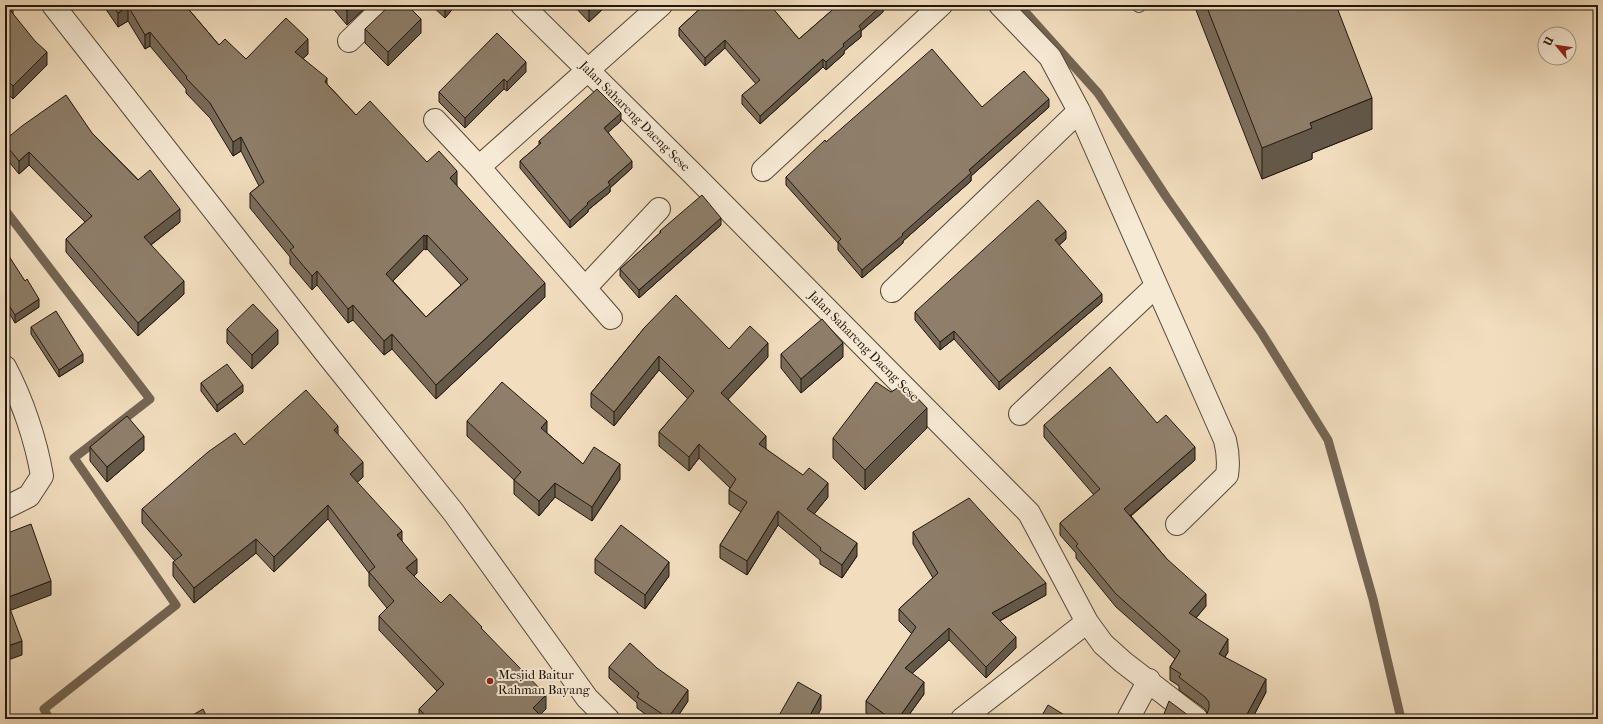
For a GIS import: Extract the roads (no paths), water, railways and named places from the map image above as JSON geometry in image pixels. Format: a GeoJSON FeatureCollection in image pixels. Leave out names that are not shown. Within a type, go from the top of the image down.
{"type":"FeatureCollection","features":[{"type":"Feature","properties":{"kind":"street"},"geometry":{"type":"LineString","coordinates":[[53,5],[315,340],[454,513],[587,698],[608,719]]}},
{"type":"Feature","properties":{"kind":"street"},"geometry":{"type":"LineString","coordinates":[[349,41],[386,5]]}},
{"type":"Feature","properties":{"kind":"street","name":"Jalan Sahareng Daeng Sese"},"geometry":{"type":"LineString","coordinates":[[522,5],[589,70],[1029,512],[1087,622],[1103,644],[1123,662],[1149,680],[1197,719]]}},
{"type":"Feature","properties":{"kind":"street"},"geometry":{"type":"LineString","coordinates":[[480,167],[661,5]]}},
{"type":"Feature","properties":{"kind":"street"},"geometry":{"type":"LineString","coordinates":[[763,170],[941,5]]}},
{"type":"Feature","properties":{"kind":"street"},"geometry":{"type":"LineString","coordinates":[[1000,5],[1050,57],[1079,111],[1225,440],[1229,464],[1227,475],[1177,524]]}},
{"type":"Feature","properties":{"kind":"street"},"geometry":{"type":"LineString","coordinates":[[892,291],[1079,111]]}},
{"type":"Feature","properties":{"kind":"street"},"geometry":{"type":"LineString","coordinates":[[435,120],[480,167],[611,318]]}},
{"type":"Feature","properties":{"kind":"street"},"geometry":{"type":"LineString","coordinates":[[585,288],[659,209]]}},
{"type":"Feature","properties":{"kind":"street"},"geometry":{"type":"LineString","coordinates":[[1020,414],[1156,286]]}},
{"type":"Feature","properties":{"kind":"street"},"geometry":{"type":"LineString","coordinates":[[5,367],[22,408],[38,456],[42,476],[29,496],[5,508]]}},
{"type":"Feature","properties":{"kind":"street"},"geometry":{"type":"LineString","coordinates":[[962,719],[1087,622]]}},
{"type":"Feature","properties":{"kind":"street"},"geometry":{"type":"LineString","coordinates":[[1128,719],[1149,680]]}},
{"type":"Feature","properties":{"kind":"waterway"},"geometry":{"type":"LineString","coordinates":[[1019,5],[1098,93],[1167,198],[1261,332],[1328,440],[1373,599],[1401,719]]}},
{"type":"Feature","properties":{"kind":"waterway"},"geometry":{"type":"LineString","coordinates":[[5,210],[150,399],[74,458],[176,605],[44,709],[49,719]]}},
{"type":"Feature","properties":{"kind":"place","name":"Mesjid Baitur Rahman Bayang"},"geometry":{"type":"Point","coordinates":[490,681]}}]}
